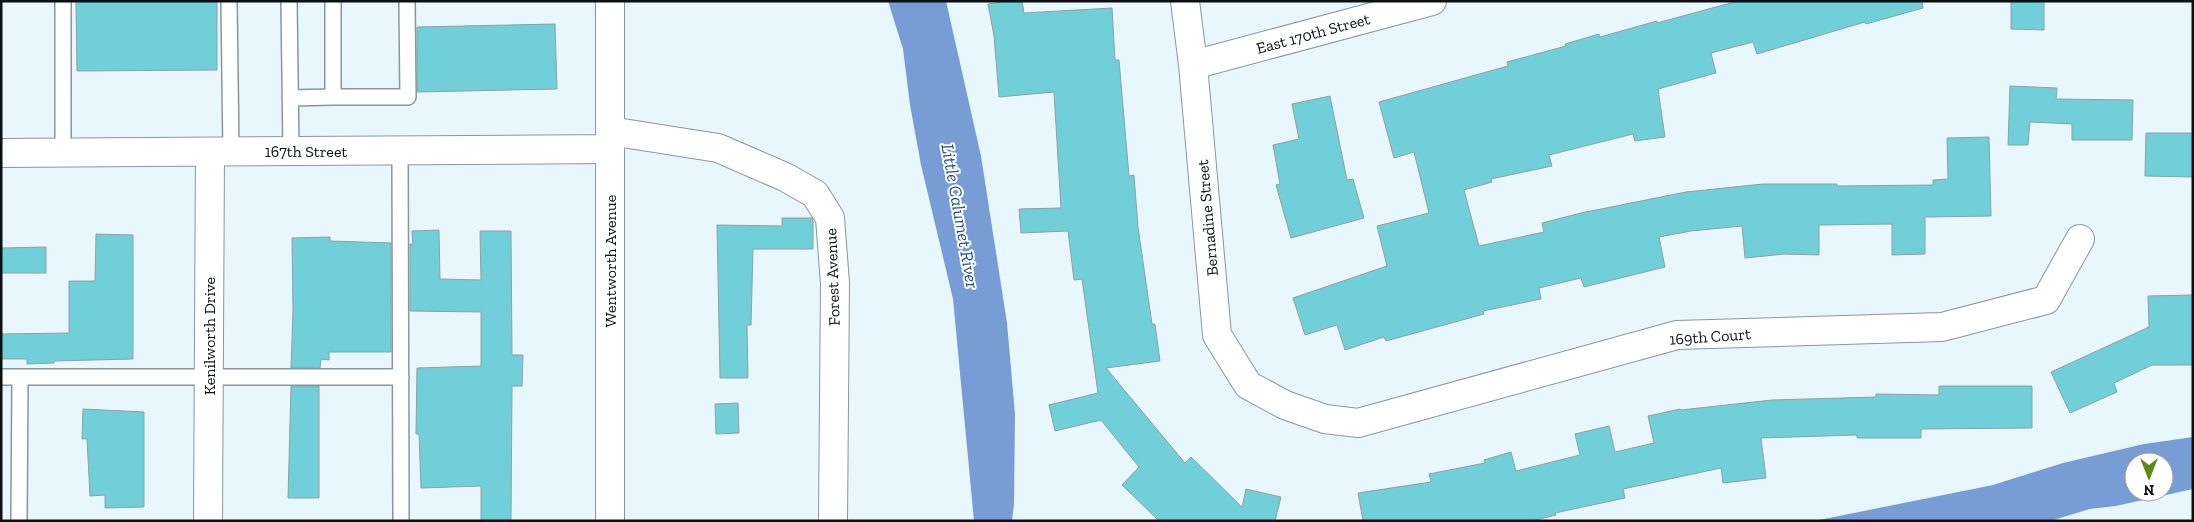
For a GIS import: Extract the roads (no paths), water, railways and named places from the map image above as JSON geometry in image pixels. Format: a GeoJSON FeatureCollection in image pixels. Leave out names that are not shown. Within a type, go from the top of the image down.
{"type":"FeatureCollection","features":[{"type":"Feature","properties":{"kind":"street","name":"Wentworth Avenue"},"geometry":{"type":"LineString","coordinates":[[610,1],[610,521]]}},
{"type":"Feature","properties":{"kind":"street","name":"Bernadine Street"},"geometry":{"type":"LineString","coordinates":[[1185,1],[1193,65],[1217,335],[1248,384],[1284,405]]}},
{"type":"Feature","properties":{"kind":"street","name":"East 170th Street"},"geometry":{"type":"LineString","coordinates":[[1193,65],[1432,1]]}},
{"type":"Feature","properties":{"kind":"street","name":"167th Street"},"geometry":{"type":"LineString","coordinates":[[1,153],[400,151],[610,140]]}},
{"type":"Feature","properties":{"kind":"street","name":"Forest Avenue"},"geometry":{"type":"LineString","coordinates":[[610,140],[718,148],[785,177],[816,194],[830,218],[834,283],[833,521]]}},
{"type":"Feature","properties":{"kind":"street","name":"Kenilworth Drive"},"geometry":{"type":"LineString","coordinates":[[208,521],[209,376],[220,152]]}},
{"type":"Feature","properties":{"kind":"street","name":"169th Court"},"geometry":{"type":"LineString","coordinates":[[1284,405],[1325,419],[1358,423],[1677,335],[1942,327],[2046,300],[2080,239]]}},
{"type":"Feature","properties":{"kind":"lane"},"geometry":{"type":"LineString","coordinates":[[62,153],[63,1]]}},
{"type":"Feature","properties":{"kind":"lane"},"geometry":{"type":"LineString","coordinates":[[220,152],[229,1]]}},
{"type":"Feature","properties":{"kind":"lane"},"geometry":{"type":"LineString","coordinates":[[289,1],[291,151]]}},
{"type":"Feature","properties":{"kind":"lane"},"geometry":{"type":"LineString","coordinates":[[332,1],[333,98]]}},
{"type":"Feature","properties":{"kind":"lane"},"geometry":{"type":"LineString","coordinates":[[290,98],[408,98],[408,1]]}},
{"type":"Feature","properties":{"kind":"lane"},"geometry":{"type":"LineString","coordinates":[[400,151],[401,521]]}},
{"type":"Feature","properties":{"kind":"lane"},"geometry":{"type":"LineString","coordinates":[[19,521],[20,376]]}},
{"type":"Feature","properties":{"kind":"lane"},"geometry":{"type":"LineString","coordinates":[[1,377],[401,377]]}},
{"type":"Feature","properties":{"kind":"water","name":"Little Calumet River"},"geometry":{"type":"Polygon","coordinates":[[[888,1],[946,1],[981,156],[1007,323],[1015,414],[1014,504],[1012,521],[974,521],[953,299],[921,165],[910,105],[903,49],[888,1]]]}},
{"type":"Feature","properties":{"kind":"water"},"geometry":{"type":"Polygon","coordinates":[[[2193,437],[2193,489],[2174,493],[2174,452],[2124,452],[2124,502],[2134,502],[2090,509],[2050,521],[1814,521],[1993,485],[2063,463],[2144,444],[2193,437]]]}}]}
